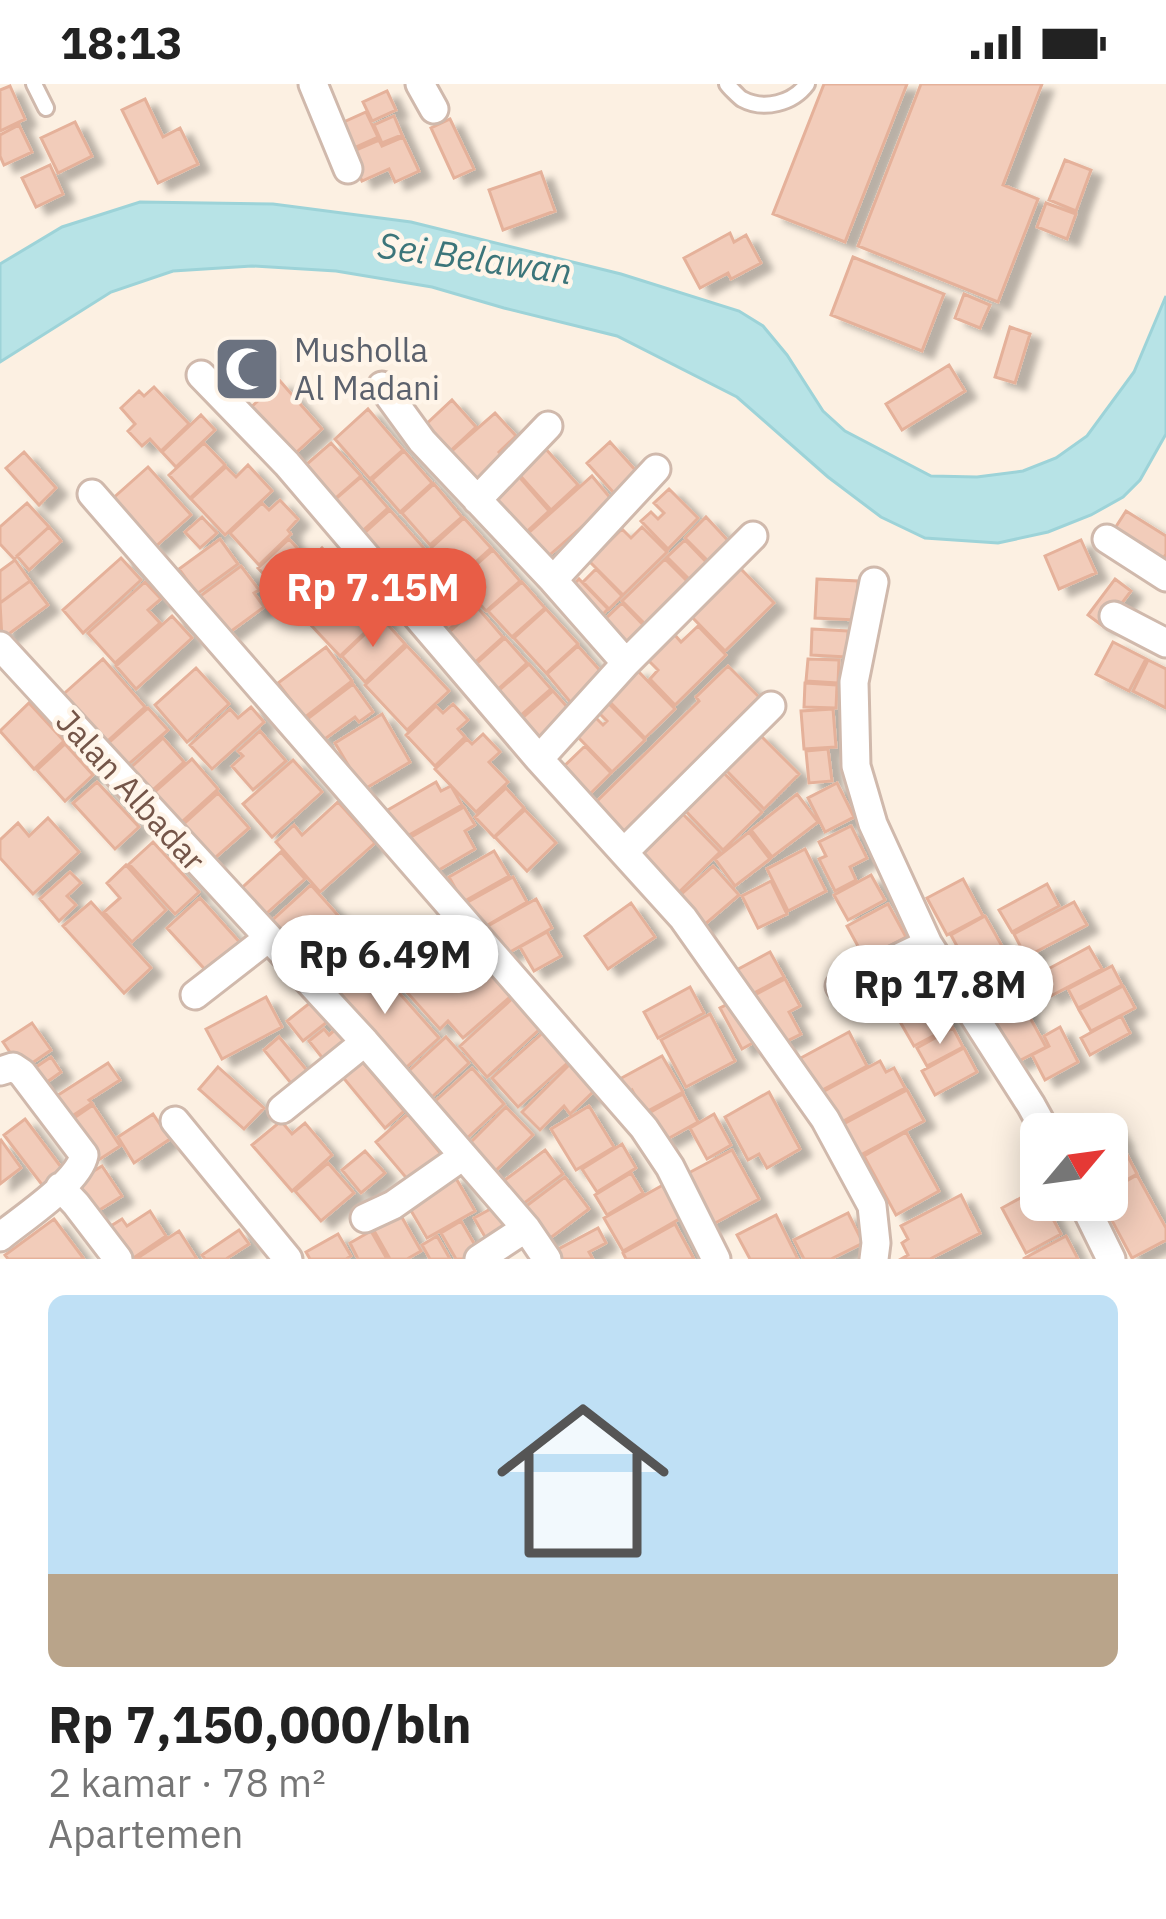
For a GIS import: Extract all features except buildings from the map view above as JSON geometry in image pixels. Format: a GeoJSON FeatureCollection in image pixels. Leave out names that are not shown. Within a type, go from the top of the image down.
{"type":"FeatureCollection","features":[{"type":"Feature","properties":{"kind":"street"},"geometry":{"type":"LineString","coordinates":[[313,84],[348,169]]}},
{"type":"Feature","properties":{"kind":"street"},"geometry":{"type":"LineString","coordinates":[[420,84],[434,109]]}},
{"type":"Feature","properties":{"kind":"street"},"geometry":{"type":"LineString","coordinates":[[201,375],[287,464],[539,759],[683,918],[825,1119],[872,1207],[874,1259]]}},
{"type":"Feature","properties":{"kind":"street"},"geometry":{"type":"LineString","coordinates":[[382,386],[422,442],[626,663]]}},
{"type":"Feature","properties":{"kind":"street"},"geometry":{"type":"LineString","coordinates":[[477,500],[548,426]]}},
{"type":"Feature","properties":{"kind":"street"},"geometry":{"type":"LineString","coordinates":[[553,580],[656,469]]}},
{"type":"Feature","properties":{"kind":"street"},"geometry":{"type":"LineString","coordinates":[[92,494],[644,1128],[670,1167],[716,1259]]}},
{"type":"Feature","properties":{"kind":"street"},"geometry":{"type":"LineString","coordinates":[[539,759],[626,663],[753,536]]}},
{"type":"Feature","properties":{"kind":"street"},"geometry":{"type":"LineString","coordinates":[[1107,539],[1166,577]]}},
{"type":"Feature","properties":{"kind":"street"},"geometry":{"type":"LineString","coordinates":[[874,582],[854,682],[856,766],[873,824],[928,944],[1035,1113]]}},
{"type":"Feature","properties":{"kind":"street"},"geometry":{"type":"LineString","coordinates":[[1114,616],[1166,643]]}},
{"type":"Feature","properties":{"kind":"street","name":"Jalan Albadar"},"geometry":{"type":"LineString","coordinates":[[0,646],[365,1042],[548,1259]]}},
{"type":"Feature","properties":{"kind":"street"},"geometry":{"type":"LineString","coordinates":[[625,851],[771,706]]}},
{"type":"Feature","properties":{"kind":"street"},"geometry":{"type":"LineString","coordinates":[[195,995],[268,939]]}},
{"type":"Feature","properties":{"kind":"street"},"geometry":{"type":"LineString","coordinates":[[840,986],[928,944]]}},
{"type":"Feature","properties":{"kind":"street"},"geometry":{"type":"LineString","coordinates":[[282,1109],[365,1042]]}},
{"type":"Feature","properties":{"kind":"street"},"geometry":{"type":"LineString","coordinates":[[0,1071],[13,1067],[22,1073],[84,1155],[79,1170],[0,1237]]}},
{"type":"Feature","properties":{"kind":"street"},"geometry":{"type":"LineString","coordinates":[[176,1121],[288,1259]]}},
{"type":"Feature","properties":{"kind":"street"},"geometry":{"type":"LineString","coordinates":[[365,1218],[393,1205],[463,1156]]}},
{"type":"Feature","properties":{"kind":"street"},"geometry":{"type":"LineString","coordinates":[[60,1187],[118,1259]]}},
{"type":"Feature","properties":{"kind":"street"},"geometry":{"type":"LineString","coordinates":[[1092,1221],[1111,1259]]}},
{"type":"Feature","properties":{"kind":"street"},"geometry":{"type":"LineString","coordinates":[[479,1259],[526,1228]]}},
{"type":"Feature","properties":{"kind":"lane"},"geometry":{"type":"LineString","coordinates":[[34,84],[46,108]]}},
{"type":"Feature","properties":{"kind":"lane"},"geometry":{"type":"LineString","coordinates":[[727,84],[743,100],[763,104],[790,100],[807,84]]}},
{"type":"Feature","properties":{"kind":"water","name":"Sei Belawan"},"geometry":{"type":"Polygon","coordinates":[[[140,202],[273,204],[411,222],[621,274],[739,311],[763,326],[823,411],[845,431],[931,476],[1023,471],[1056,458],[1087,436],[1134,372],[1166,296],[1166,434],[1140,480],[1123,497],[1048,532],[998,543],[925,538],[881,517],[737,397],[617,336],[432,287],[336,271],[252,266],[173,271],[111,292],[0,362],[0,264],[62,227],[140,202]]]}},
{"type":"Feature","properties":{"kind":"place","name":"Musholla Al Madani"},"geometry":{"type":"Point","coordinates":[247,369]}}]}
